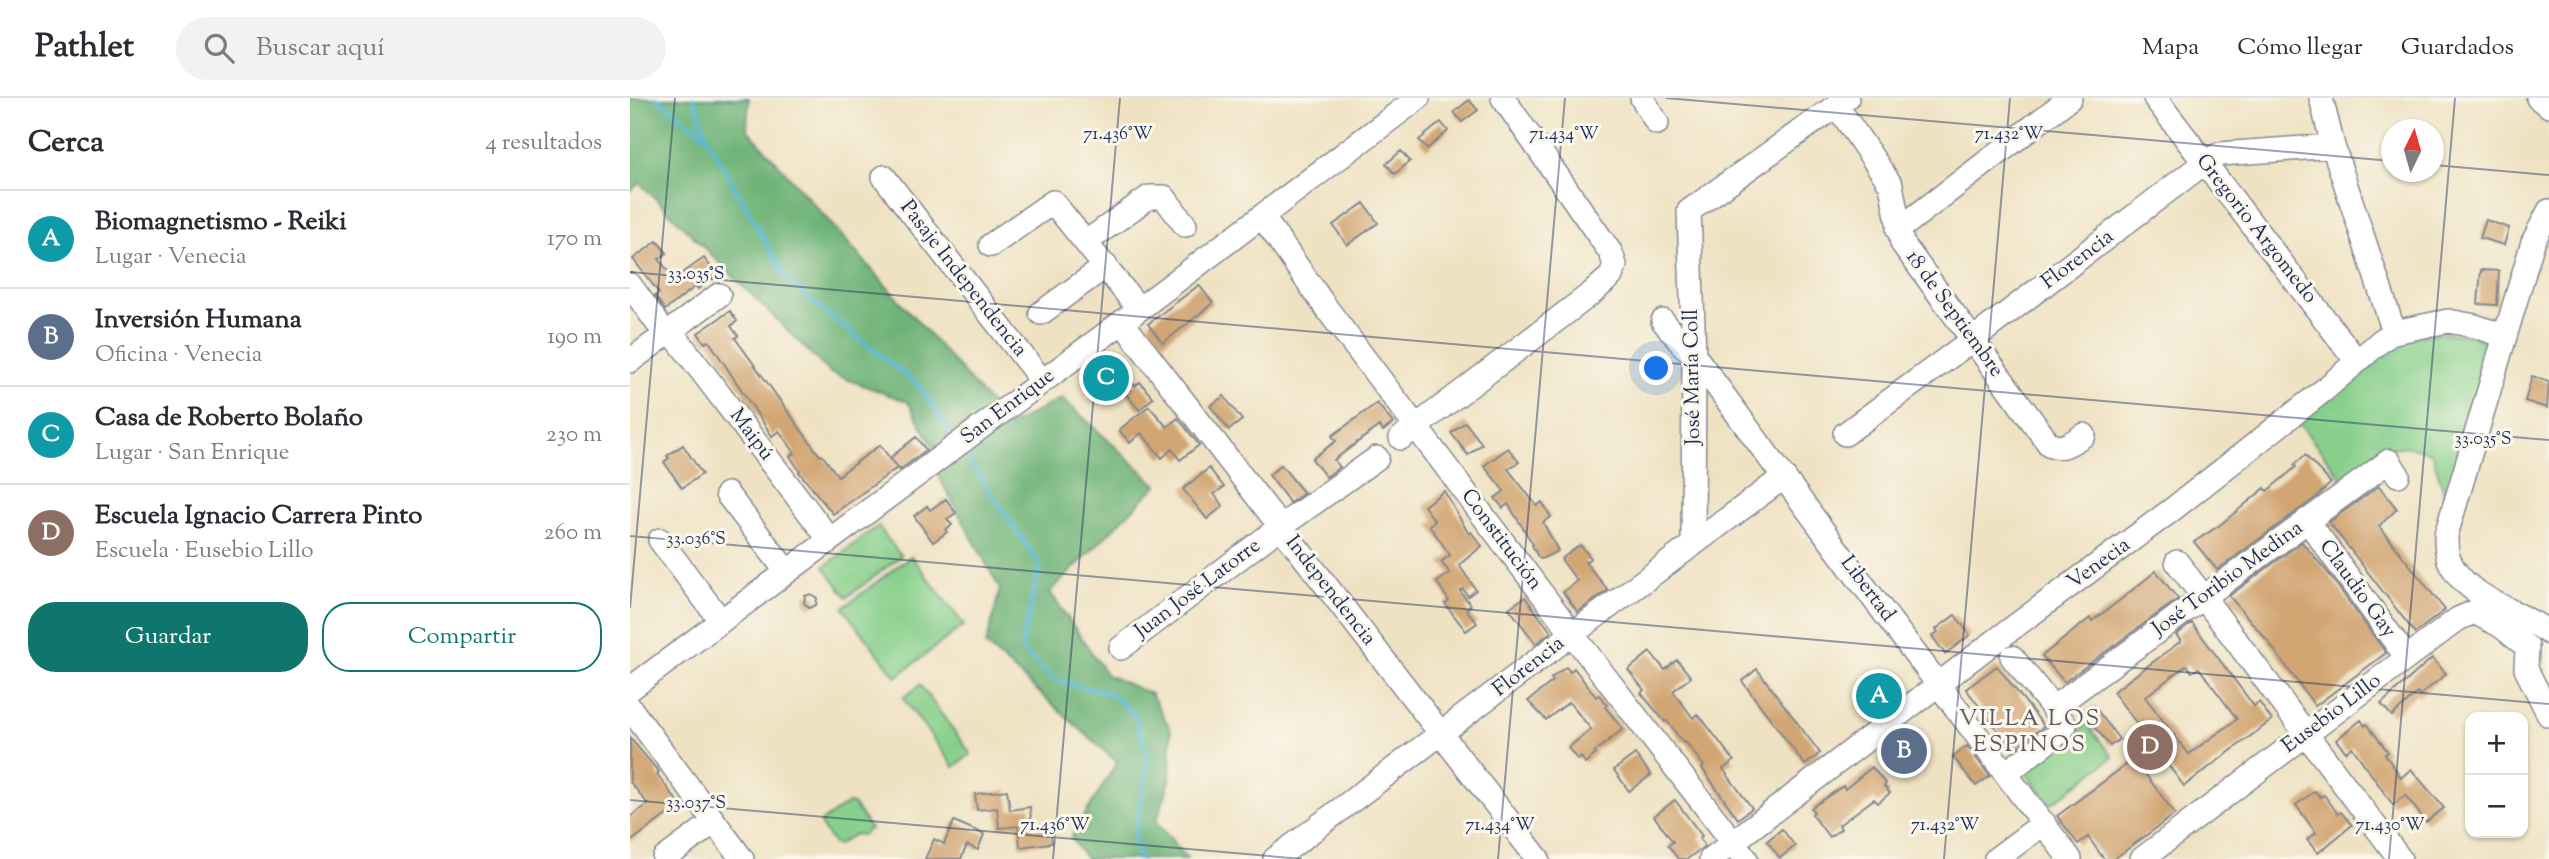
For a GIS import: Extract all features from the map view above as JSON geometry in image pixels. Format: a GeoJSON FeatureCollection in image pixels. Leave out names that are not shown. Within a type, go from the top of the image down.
{"type":"FeatureCollection","features":[{"type":"Feature","properties":{"kind":"street","name":"San Enrique"},"geometry":{"type":"LineString","coordinates":[[630,689],[1131,316],[1418,98]]}},
{"type":"Feature","properties":{"kind":"street"},"geometry":{"type":"LineString","coordinates":[[1409,433],[1592,293],[1611,276],[1615,265],[1611,253],[1503,98]]}},
{"type":"Feature","properties":{"kind":"street"},"geometry":{"type":"LineString","coordinates":[[1642,98],[1657,123]]}},
{"type":"Feature","properties":{"kind":"street"},"geometry":{"type":"LineString","coordinates":[[1898,230],[2070,98]]}},
{"type":"Feature","properties":{"kind":"street","name":"Gregorio Argomedo"},"geometry":{"type":"LineString","coordinates":[[2155,98],[2356,360]]}},
{"type":"Feature","properties":{"kind":"street"},"geometry":{"type":"LineString","coordinates":[[2321,98],[2333,146],[2394,332]]}},
{"type":"Feature","properties":{"kind":"street"},"geometry":{"type":"LineString","coordinates":[[2538,98],[2549,106]]}},
{"type":"Feature","properties":{"kind":"street","name":"18 de Septiembre"},"geometry":{"type":"LineString","coordinates":[[1842,102],[1891,185],[1902,243],[1972,340],[2049,444],[2057,448],[2067,446],[2084,435]]}},
{"type":"Feature","properties":{"kind":"street","name":"José María Coll"},"geometry":{"type":"LineString","coordinates":[[1693,543],[1694,355],[1689,211],[1842,102]]}},
{"type":"Feature","properties":{"kind":"street","name":"Florencia"},"geometry":{"type":"LineString","coordinates":[[1844,435],[2204,163],[2220,154],[2333,146]]}},
{"type":"Feature","properties":{"kind":"street","name":"Pasaje Independencia"},"geometry":{"type":"LineString","coordinates":[[884,177],[1042,381]]}},
{"type":"Feature","properties":{"kind":"street"},"geometry":{"type":"LineString","coordinates":[[1086,242],[1149,197],[1164,197],[1185,225]]}},
{"type":"Feature","properties":{"kind":"street","name":"Independencia"},"geometry":{"type":"LineString","coordinates":[[992,245],[1053,202],[1106,266],[1131,316],[1280,527],[1538,859]]}},
{"type":"Feature","properties":{"kind":"street"},"geometry":{"type":"LineString","coordinates":[[2549,211],[2533,242],[2446,535],[2448,556],[2459,576],[2487,598],[2529,618],[2549,633]]}},
{"type":"Feature","properties":{"kind":"street","name":"Constitución"},"geometry":{"type":"LineString","coordinates":[[1262,216],[1409,433],[1572,634],[1739,851]]}},
{"type":"Feature","properties":{"kind":"street"},"geometry":{"type":"LineString","coordinates":[[1041,313],[1106,266]]}},
{"type":"Feature","properties":{"kind":"street","name":"Maipú"},"geometry":{"type":"LineString","coordinates":[[630,285],[830,540]]}},
{"type":"Feature","properties":{"kind":"street"},"geometry":{"type":"LineString","coordinates":[[630,361],[719,295]]}},
{"type":"Feature","properties":{"kind":"street","name":"Libertad"},"geometry":{"type":"LineString","coordinates":[[1663,321],[1694,355],[2070,859]]}},
{"type":"Feature","properties":{"kind":"street","name":"Venecia"},"geometry":{"type":"LineString","coordinates":[[1711,859],[1739,851],[1939,684],[2173,509],[2394,332],[2448,321],[2475,326],[2504,336]]}},
{"type":"Feature","properties":{"kind":"street","name":"Juan José Latorre"},"geometry":{"type":"LineString","coordinates":[[1121,648],[1377,457]]}},
{"type":"Feature","properties":{"kind":"street","name":"José Toribio Medina"},"geometry":{"type":"LineString","coordinates":[[2006,773],[2059,733],[2059,716],[2203,597],[2389,461],[2398,475]]}},
{"type":"Feature","properties":{"kind":"street","name":"Florencia"},"geometry":{"type":"LineString","coordinates":[[1275,859],[1784,477]]}},
{"type":"Feature","properties":{"kind":"street"},"geometry":{"type":"LineString","coordinates":[[727,494],[787,572]]}},
{"type":"Feature","properties":{"kind":"street","name":"Claudio Gay"},"geometry":{"type":"LineString","coordinates":[[2307,520],[2407,657]]}},
{"type":"Feature","properties":{"kind":"street"},"geometry":{"type":"LineString","coordinates":[[660,540],[721,621]]}},
{"type":"Feature","properties":{"kind":"street"},"geometry":{"type":"LineString","coordinates":[[2177,562],[2306,734],[2392,856]]}},
{"type":"Feature","properties":{"kind":"street","name":"Eusebio Lillo"},"geometry":{"type":"LineString","coordinates":[[2142,859],[2458,619],[2474,612],[2501,626],[2527,648]]}},
{"type":"Feature","properties":{"kind":"street"},"geometry":{"type":"LineString","coordinates":[[2549,640],[2527,648],[2526,669],[2549,715]]}},
{"type":"Feature","properties":{"kind":"street"},"geometry":{"type":"LineString","coordinates":[[2012,657],[2059,716]]}},
{"type":"Feature","properties":{"kind":"street"},"geometry":{"type":"LineString","coordinates":[[630,708],[742,859]]}},
{"type":"Feature","properties":{"kind":"street"},"geometry":{"type":"LineString","coordinates":[[664,859],[714,822]]}},
{"type":"Feature","properties":{"kind":"street"},"geometry":{"type":"LineString","coordinates":[[1996,859],[2044,823]]}},
{"type":"Feature","properties":{"kind":"green space"},"geometry":{"type":"Polygon","coordinates":[[[630,98],[749,98],[747,129],[991,404],[986,412],[996,433],[1062,398],[1157,485],[1050,592],[1107,675],[1151,694],[1171,730],[1170,781],[1156,822],[1188,859],[1086,859],[1071,838],[1117,762],[986,645],[1000,589],[938,475],[934,448],[908,402],[830,373],[640,183],[630,191],[630,98]]]}},
{"type":"Feature","properties":{"kind":"green space"},"geometry":{"type":"Polygon","coordinates":[[[2447,333],[2474,336],[2491,344],[2446,499],[2432,454],[2418,448],[2405,446],[2384,451],[2345,482],[2299,423],[2385,350],[2416,336],[2447,333]]]}},
{"type":"Feature","properties":{"kind":"green space"},"geometry":{"type":"Polygon","coordinates":[[[878,526],[901,556],[847,597],[824,567],[878,526]]]}},
{"type":"Feature","properties":{"kind":"green space"},"geometry":{"type":"Polygon","coordinates":[[[911,556],[964,625],[896,677],[843,608],[911,556]]]}},
{"type":"Feature","properties":{"kind":"green space"},"geometry":{"type":"Polygon","coordinates":[[[920,685],[971,754],[954,767],[903,698],[920,685]]]}},
{"type":"Feature","properties":{"kind":"green space"},"geometry":{"type":"Polygon","coordinates":[[[2087,724],[2113,757],[2051,804],[2025,772],[2087,724]]]}},
{"type":"Feature","properties":{"kind":"green space"},"geometry":{"type":"Polygon","coordinates":[[[848,803],[853,804],[870,828],[862,835],[855,834],[838,845],[834,844],[821,822],[848,803]]]}},
{"type":"Feature","properties":{"kind":"building"},"geometry":{"type":"Polygon","coordinates":[[[1469,100],[1478,110],[1462,122],[1454,112],[1469,100]]]}},
{"type":"Feature","properties":{"kind":"building"},"geometry":{"type":"Polygon","coordinates":[[[1441,122],[1448,131],[1427,149],[1419,140],[1441,122]]]}},
{"type":"Feature","properties":{"kind":"building"},"geometry":{"type":"Polygon","coordinates":[[[1401,151],[1410,161],[1395,174],[1386,164],[1401,151]]]}},
{"type":"Feature","properties":{"kind":"building"},"geometry":{"type":"Polygon","coordinates":[[[1364,203],[1378,223],[1347,245],[1333,225],[1364,203]]]}},
{"type":"Feature","properties":{"kind":"building"},"geometry":{"type":"Polygon","coordinates":[[[2486,220],[2509,228],[2504,245],[2480,238],[2486,220]]]}},
{"type":"Feature","properties":{"kind":"building"},"geometry":{"type":"Polygon","coordinates":[[[657,241],[667,253],[659,259],[674,279],[704,258],[717,275],[698,289],[696,286],[665,310],[655,296],[659,293],[633,259],[657,241]]]}},
{"type":"Feature","properties":{"kind":"building"},"geometry":{"type":"Polygon","coordinates":[[[2481,270],[2499,271],[2497,305],[2478,304],[2481,270]]]}},
{"type":"Feature","properties":{"kind":"building"},"geometry":{"type":"Polygon","coordinates":[[[1199,285],[1213,303],[1163,343],[1148,324],[1199,285]]]}},
{"type":"Feature","properties":{"kind":"building"},"geometry":{"type":"Polygon","coordinates":[[[730,311],[737,321],[731,326],[738,336],[735,338],[820,456],[822,455],[838,476],[880,445],[897,468],[833,514],[799,472],[790,456],[795,453],[779,431],[772,436],[709,341],[705,343],[698,333],[730,311]]]}},
{"type":"Feature","properties":{"kind":"building"},"geometry":{"type":"Polygon","coordinates":[[[1112,357],[1135,386],[1140,382],[1153,398],[1139,410],[1118,384],[1101,398],[1082,375],[1094,366],[1097,370],[1112,357]]]}},
{"type":"Feature","properties":{"kind":"building"},"geometry":{"type":"Polygon","coordinates":[[[2532,376],[2549,382],[2547,408],[2525,401],[2532,376]]]}},
{"type":"Feature","properties":{"kind":"building"},"geometry":{"type":"Polygon","coordinates":[[[1224,396],[1242,420],[1229,430],[1210,406],[1224,396]]]}},
{"type":"Feature","properties":{"kind":"building"},"geometry":{"type":"Polygon","coordinates":[[[1377,403],[1393,423],[1383,431],[1379,426],[1334,460],[1340,467],[1326,477],[1312,459],[1336,441],[1332,436],[1377,403]]]}},
{"type":"Feature","properties":{"kind":"building"},"geometry":{"type":"Polygon","coordinates":[[[1149,406],[1167,427],[1178,418],[1199,445],[1180,460],[1172,449],[1162,458],[1141,433],[1130,443],[1119,430],[1149,406]]]}},
{"type":"Feature","properties":{"kind":"building"},"geometry":{"type":"Polygon","coordinates":[[[1465,422],[1482,444],[1468,455],[1451,433],[1465,422]]]}},
{"type":"Feature","properties":{"kind":"building"},"geometry":{"type":"Polygon","coordinates":[[[916,437],[926,450],[900,470],[890,458],[916,437]]]}},
{"type":"Feature","properties":{"kind":"building"},"geometry":{"type":"Polygon","coordinates":[[[683,445],[702,474],[682,488],[664,462],[669,458],[667,456],[683,445]]]}},
{"type":"Feature","properties":{"kind":"building"},"geometry":{"type":"Polygon","coordinates":[[[1508,448],[1519,462],[1508,469],[1537,506],[1542,502],[1551,517],[1543,522],[1558,551],[1541,559],[1508,504],[1503,508],[1495,498],[1504,491],[1484,466],[1508,448]]]}},
{"type":"Feature","properties":{"kind":"building"},"geometry":{"type":"Polygon","coordinates":[[[2305,455],[2331,483],[2315,498],[2217,570],[2194,542],[2220,525],[2265,488],[2267,491],[2296,467],[2294,465],[2305,455]]]}},
{"type":"Feature","properties":{"kind":"building"},"geometry":{"type":"Polygon","coordinates":[[[1281,465],[1304,493],[1290,503],[1269,475],[1281,465]]]}},
{"type":"Feature","properties":{"kind":"building"},"geometry":{"type":"Polygon","coordinates":[[[1209,468],[1224,487],[1214,494],[1223,506],[1207,519],[1183,489],[1209,468]]]}},
{"type":"Feature","properties":{"kind":"building"},"geometry":{"type":"Polygon","coordinates":[[[2379,486],[2397,509],[2379,526],[2445,610],[2415,633],[2329,522],[2379,486]]]}},
{"type":"Feature","properties":{"kind":"building"},"geometry":{"type":"Polygon","coordinates":[[[1444,491],[1469,534],[1471,532],[1482,546],[1459,565],[1476,590],[1468,596],[1463,589],[1460,591],[1471,605],[1466,609],[1477,623],[1466,631],[1445,604],[1449,601],[1437,582],[1450,573],[1441,562],[1450,555],[1429,525],[1435,521],[1424,506],[1444,491]]]}},
{"type":"Feature","properties":{"kind":"building"},"geometry":{"type":"Polygon","coordinates":[[[946,499],[956,513],[947,519],[952,525],[945,530],[947,532],[933,542],[914,516],[927,506],[930,510],[946,499]]]}},
{"type":"Feature","properties":{"kind":"building"},"geometry":{"type":"Polygon","coordinates":[[[2302,542],[2386,653],[2315,706],[2267,640],[2229,596],[2302,542]]]}},
{"type":"Feature","properties":{"kind":"building"},"geometry":{"type":"Polygon","coordinates":[[[1580,545],[1591,558],[1585,562],[1608,590],[1578,612],[1563,592],[1577,581],[1561,559],[1580,545]]]}},
{"type":"Feature","properties":{"kind":"building"},"geometry":{"type":"Polygon","coordinates":[[[2156,571],[2178,599],[2064,682],[2042,656],[2156,571]]]}},
{"type":"Feature","properties":{"kind":"building"},"geometry":{"type":"Polygon","coordinates":[[[811,594],[817,598],[816,605],[810,608],[804,603],[805,596],[811,594]]]}},
{"type":"Feature","properties":{"kind":"building"},"geometry":{"type":"Polygon","coordinates":[[[1525,597],[1551,632],[1536,644],[1509,608],[1525,597]]]}},
{"type":"Feature","properties":{"kind":"building"},"geometry":{"type":"Polygon","coordinates":[[[1955,615],[1970,635],[1945,654],[1932,636],[1938,632],[1936,629],[1955,615]]]}},
{"type":"Feature","properties":{"kind":"building"},"geometry":{"type":"Polygon","coordinates":[[[2192,623],[2254,706],[2259,702],[2272,720],[2184,786],[2113,692],[2181,641],[2176,635],[2192,623]],[[2187,665],[2145,697],[2189,754],[2237,719],[2199,668],[2192,672],[2187,665]]]}},
{"type":"Feature","properties":{"kind":"building"},"geometry":{"type":"Polygon","coordinates":[[[1650,652],[1665,670],[1677,660],[1691,677],[1673,691],[1693,718],[1697,714],[1702,719],[1734,761],[1723,769],[1752,808],[1738,819],[1702,768],[1704,766],[1641,693],[1644,690],[1628,670],[1650,652]]]}},
{"type":"Feature","properties":{"kind":"building"},"geometry":{"type":"Polygon","coordinates":[[[2432,658],[2446,674],[2419,696],[2417,693],[2392,716],[2381,704],[2432,658]]]}},
{"type":"Feature","properties":{"kind":"building"},"geometry":{"type":"Polygon","coordinates":[[[1997,666],[2044,726],[2013,750],[1966,689],[1997,666]]]}},
{"type":"Feature","properties":{"kind":"building"},"geometry":{"type":"Polygon","coordinates":[[[1566,667],[1570,672],[1574,668],[1596,697],[1599,695],[1623,729],[1594,752],[1596,754],[1585,763],[1581,757],[1578,760],[1568,748],[1591,729],[1569,702],[1546,720],[1528,701],[1566,667]]]}},
{"type":"Feature","properties":{"kind":"building"},"geometry":{"type":"Polygon","coordinates":[[[1757,669],[1820,753],[1805,765],[1742,681],[1757,669]]]}},
{"type":"Feature","properties":{"kind":"building"},"geometry":{"type":"Polygon","coordinates":[[[1883,679],[1897,695],[1874,713],[1861,698],[1883,679]]]}},
{"type":"Feature","properties":{"kind":"building"},"geometry":{"type":"Polygon","coordinates":[[[2094,706],[2119,739],[2110,746],[2084,713],[2094,706]]]}},
{"type":"Feature","properties":{"kind":"building"},"geometry":{"type":"Polygon","coordinates":[[[2361,720],[2388,752],[2385,754],[2401,778],[2411,769],[2444,808],[2426,822],[2405,795],[2393,805],[2352,747],[2346,752],[2336,740],[2361,720]]]}},
{"type":"Feature","properties":{"kind":"building"},"geometry":{"type":"Polygon","coordinates":[[[1903,736],[1918,757],[1906,766],[1890,745],[1903,736]]]}},
{"type":"Feature","properties":{"kind":"building"},"geometry":{"type":"Polygon","coordinates":[[[630,738],[659,772],[657,774],[680,805],[630,842],[630,817],[648,804],[630,782],[630,738]]]}},
{"type":"Feature","properties":{"kind":"building"},"geometry":{"type":"Polygon","coordinates":[[[1967,746],[1990,776],[1976,786],[1953,757],[1967,746]]]}},
{"type":"Feature","properties":{"kind":"building"},"geometry":{"type":"Polygon","coordinates":[[[1635,754],[1651,775],[1629,791],[1614,770],[1635,754]]]}},
{"type":"Feature","properties":{"kind":"building"},"geometry":{"type":"Polygon","coordinates":[[[2134,759],[2175,814],[2114,859],[2104,859],[2088,837],[2078,844],[2057,816],[2134,759]]]}},
{"type":"Feature","properties":{"kind":"building"},"geometry":{"type":"Polygon","coordinates":[[[1872,767],[1890,793],[1878,803],[1874,799],[1839,825],[1841,829],[1829,837],[1812,814],[1814,812],[1811,808],[1843,786],[1845,789],[1872,767]]]}},
{"type":"Feature","properties":{"kind":"building"},"geometry":{"type":"Polygon","coordinates":[[[1007,790],[1010,810],[1030,807],[1032,829],[1050,826],[1052,843],[1020,847],[1018,826],[999,828],[997,808],[977,810],[975,794],[1007,790]]]}},
{"type":"Feature","properties":{"kind":"building"},"geometry":{"type":"Polygon","coordinates":[[[2315,791],[2320,797],[2324,795],[2338,814],[2341,812],[2352,825],[2318,853],[2307,840],[2316,833],[2296,805],[2315,791]]]}},
{"type":"Feature","properties":{"kind":"building"},"geometry":{"type":"Polygon","coordinates":[[[1675,800],[1702,836],[1699,838],[1705,846],[1687,859],[1678,859],[1668,845],[1673,842],[1654,816],[1675,800]]]}},
{"type":"Feature","properties":{"kind":"building"},"geometry":{"type":"Polygon","coordinates":[[[954,821],[984,834],[978,850],[967,845],[961,859],[925,859],[934,839],[944,844],[954,821]]]}},
{"type":"Feature","properties":{"kind":"building"},"geometry":{"type":"Polygon","coordinates":[[[1782,829],[1795,846],[1780,858],[1767,841],[1782,829]]]}},
{"type":"Feature","properties":{"kind":"waterway"},"geometry":{"type":"LineString","coordinates":[[657,98],[706,136]]}},
{"type":"Feature","properties":{"kind":"waterway"},"geometry":{"type":"LineString","coordinates":[[694,98],[706,136],[789,283],[919,386],[954,438]]}},
{"type":"Feature","properties":{"kind":"waterway"},"geometry":{"type":"LineString","coordinates":[[963,451],[1040,565],[1021,648],[1054,680],[1110,693],[1136,717],[1148,761],[1134,841],[1140,859]]}},
{"type":"Feature","properties":{"kind":"place","name":"Casa de Roberto Bolaño"},"geometry":{"type":"Point","coordinates":[1106,378]}},
{"type":"Feature","properties":{"kind":"place","name":"Biomagnetismo - Reiki"},"geometry":{"type":"Point","coordinates":[1879,696]}},
{"type":"Feature","properties":{"kind":"place","name":"Escuela Ignacio Carrera Pinto"},"geometry":{"type":"Point","coordinates":[2150,747]}},
{"type":"Feature","properties":{"kind":"place","name":"Inversión Humana"},"geometry":{"type":"Point","coordinates":[1904,751]}},
{"type":"Feature","properties":{"kind":"district","name":"VILLA LOS ESPINOS"},"geometry":{"type":"Point","coordinates":[2030,732]}}]}
